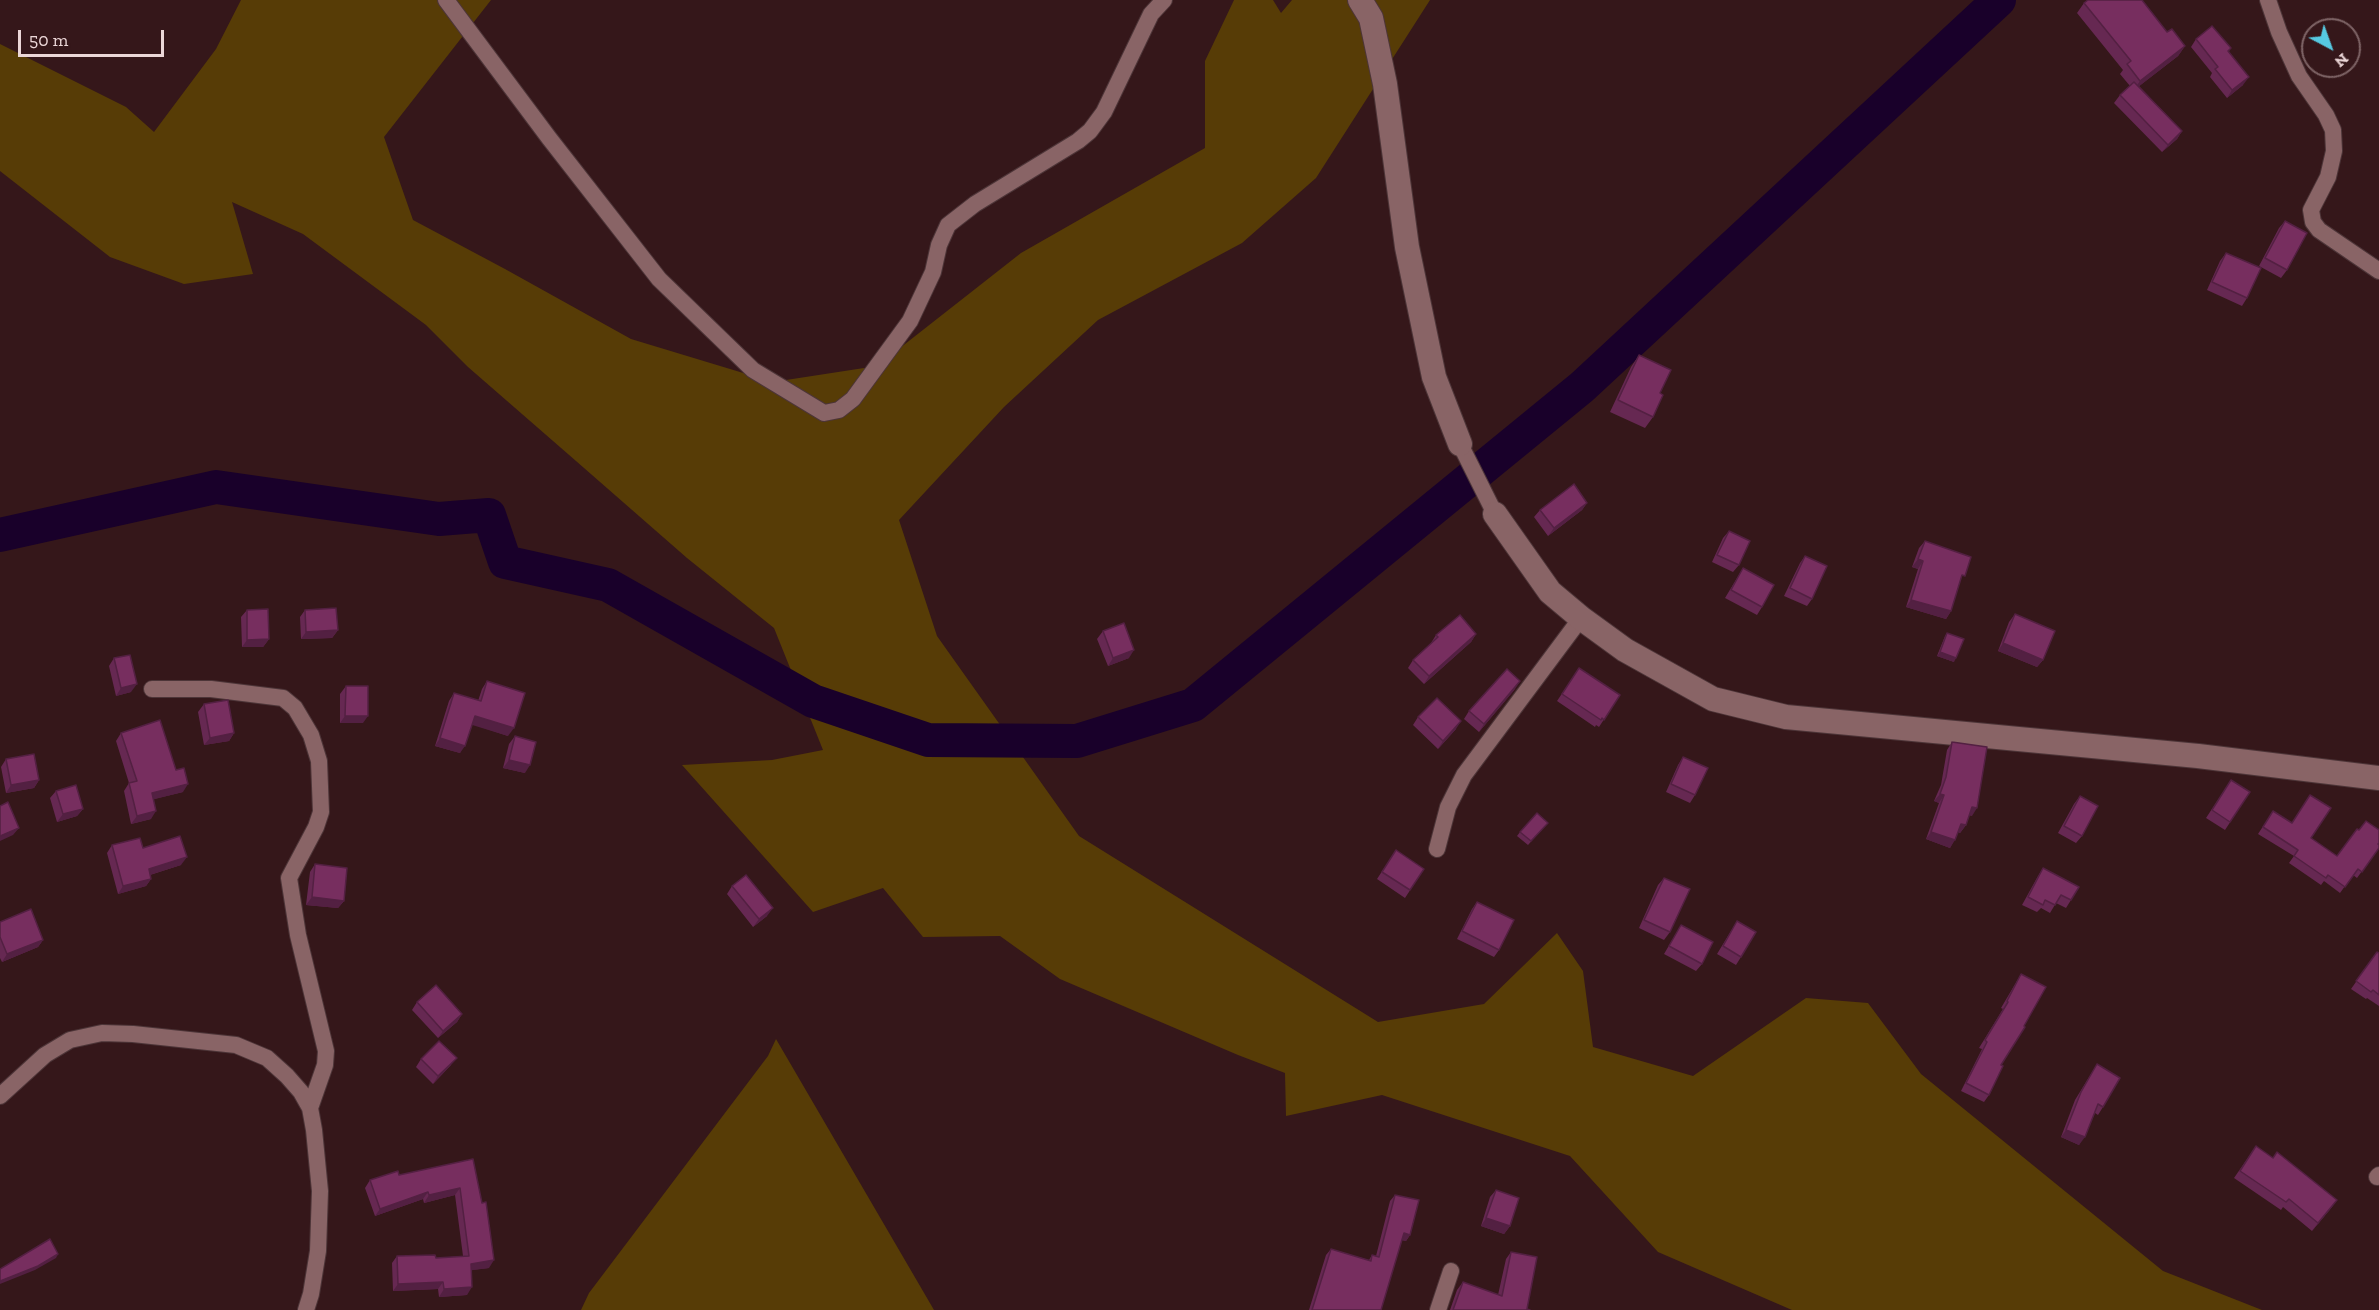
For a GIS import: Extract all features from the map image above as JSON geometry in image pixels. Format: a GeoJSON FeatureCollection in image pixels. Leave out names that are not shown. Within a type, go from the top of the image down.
{"type":"FeatureCollection","features":[{"type":"Feature","properties":{"kind":"street"},"geometry":{"type":"LineString","coordinates":[[446,0],[549,138],[659,279],[753,370],[824,413],[839,410],[853,399],[910,321],[933,272],[939,245],[948,225],[975,204],[1078,141],[1090,131],[1104,112],[1151,14],[1164,0]]}},
{"type":"Feature","properties":{"kind":"street"},"geometry":{"type":"LineString","coordinates":[[1360,0],[1371,18],[1385,84],[1407,246],[1434,377],[1460,444],[1495,514],[1550,592],[1581,618],[1625,650],[1713,699],[1786,717],[2198,756],[2379,778]]}},
{"type":"Feature","properties":{"kind":"street"},"geometry":{"type":"LineString","coordinates":[[2268,0],[2279,32],[2299,76],[2326,115],[2333,130],[2334,151],[2328,177],[2311,210],[2313,222],[2319,230],[2379,271]]}},
{"type":"Feature","properties":{"kind":"street"},"geometry":{"type":"LineString","coordinates":[[1437,849],[1448,807],[1464,775],[1581,618]]}},
{"type":"Feature","properties":{"kind":"street"},"geometry":{"type":"LineString","coordinates":[[152,689],[211,689],[282,698],[296,708],[311,735],[319,761],[321,812],[316,827],[289,878],[298,935],[326,1051],[325,1065],[310,1108]]}},
{"type":"Feature","properties":{"kind":"street"},"geometry":{"type":"LineString","coordinates":[[0,1096],[45,1054],[70,1040],[102,1033],[236,1045],[267,1058],[301,1092],[310,1108],[320,1191],[318,1251],[312,1294],[306,1310]]}},
{"type":"Feature","properties":{"kind":"street"},"geometry":{"type":"LineString","coordinates":[[1438,1310],[1451,1271]]}},
{"type":"Feature","properties":{"kind":"shaded area"},"geometry":{"type":"Polygon","coordinates":[[[241,0],[491,0],[384,137],[413,220],[631,339],[773,382],[877,366],[1021,253],[1205,148],[1205,61],[1234,0],[1273,0],[1281,13],[1292,0],[1430,0],[1316,178],[1242,243],[1098,320],[1004,407],[899,520],[937,636],[1079,836],[1378,1022],[1484,1004],[1557,933],[1583,971],[1593,1047],[1693,1076],[1806,998],[1868,1003],[1921,1074],[2163,1271],[2262,1310],[1792,1310],[1658,1252],[1570,1156],[1382,1095],[1286,1116],[1285,1073],[1060,979],[1000,936],[923,937],[883,888],[813,912],[682,765],[772,760],[823,750],[774,628],[687,558],[468,367],[426,325],[303,234],[232,202],[253,274],[184,284],[110,257],[0,171],[0,44],[126,107],[154,132],[216,49],[241,0]]]}},
{"type":"Feature","properties":{"kind":"shaded area"},"geometry":{"type":"Polygon","coordinates":[[[776,1039],[934,1310],[581,1310],[589,1293],[768,1056],[776,1039]]]}},
{"type":"Feature","properties":{"kind":"building"},"geometry":{"type":"Polygon","coordinates":[[[2088,0],[2142,0],[2167,32],[2172,29],[2185,46],[2140,81],[2127,64],[2131,61],[2084,3],[2088,0]]]}},
{"type":"Feature","properties":{"kind":"building"},"geometry":{"type":"Polygon","coordinates":[[[2212,26],[2231,48],[2228,51],[2249,77],[2232,90],[2215,69],[2218,67],[2196,39],[2212,26]]]}},
{"type":"Feature","properties":{"kind":"building"},"geometry":{"type":"Polygon","coordinates":[[[2134,82],[2182,131],[2168,145],[2120,95],[2134,82]]]}},
{"type":"Feature","properties":{"kind":"building"},"geometry":{"type":"Polygon","coordinates":[[[2285,221],[2307,233],[2287,270],[2265,258],[2285,221]]]}},
{"type":"Feature","properties":{"kind":"building"},"geometry":{"type":"Polygon","coordinates":[[[2226,253],[2261,268],[2247,298],[2212,282],[2226,253]]]}},
{"type":"Feature","properties":{"kind":"building"},"geometry":{"type":"Polygon","coordinates":[[[1639,355],[1671,370],[1660,393],[1663,395],[1653,417],[1618,400],[1639,355]]]}},
{"type":"Feature","properties":{"kind":"building"},"geometry":{"type":"Polygon","coordinates":[[[1574,484],[1587,503],[1554,528],[1540,510],[1574,484]]]}},
{"type":"Feature","properties":{"kind":"building"},"geometry":{"type":"Polygon","coordinates":[[[1729,531],[1750,541],[1739,565],[1717,555],[1729,531]]]}},
{"type":"Feature","properties":{"kind":"building"},"geometry":{"type":"Polygon","coordinates":[[[1925,541],[1971,557],[1965,576],[1962,575],[1951,611],[1911,600],[1923,561],[1918,559],[1925,541]]]}},
{"type":"Feature","properties":{"kind":"building"},"geometry":{"type":"Polygon","coordinates":[[[1805,556],[1827,566],[1812,599],[1790,588],[1805,556]]]}},
{"type":"Feature","properties":{"kind":"building"},"geometry":{"type":"Polygon","coordinates":[[[1743,568],[1774,585],[1762,607],[1731,590],[1743,568]]]}},
{"type":"Feature","properties":{"kind":"building"},"geometry":{"type":"Polygon","coordinates":[[[336,608],[338,630],[306,632],[305,610],[336,608]]]}},
{"type":"Feature","properties":{"kind":"building"},"geometry":{"type":"Polygon","coordinates":[[[268,609],[269,639],[247,640],[247,610],[268,609]]]}},
{"type":"Feature","properties":{"kind":"building"},"geometry":{"type":"Polygon","coordinates":[[[2015,614],[2055,631],[2043,660],[2003,643],[2015,614]]]}},
{"type":"Feature","properties":{"kind":"building"},"geometry":{"type":"Polygon","coordinates":[[[1460,615],[1476,634],[1429,676],[1413,660],[1438,637],[1436,635],[1460,615]]]}},
{"type":"Feature","properties":{"kind":"building"},"geometry":{"type":"Polygon","coordinates":[[[1124,623],[1134,650],[1113,658],[1103,631],[1124,623]]]}},
{"type":"Feature","properties":{"kind":"building"},"geometry":{"type":"Polygon","coordinates":[[[1947,633],[1964,639],[1956,658],[1940,652],[1947,633]]]}},
{"type":"Feature","properties":{"kind":"building"},"geometry":{"type":"Polygon","coordinates":[[[130,655],[137,684],[121,688],[114,658],[130,655]]]}},
{"type":"Feature","properties":{"kind":"building"},"geometry":{"type":"Polygon","coordinates":[[[1579,668],[1620,695],[1604,720],[1562,694],[1579,668]]]}},
{"type":"Feature","properties":{"kind":"building"},"geometry":{"type":"Polygon","coordinates":[[[1507,669],[1520,681],[1484,724],[1469,711],[1507,669]]]}},
{"type":"Feature","properties":{"kind":"building"},"geometry":{"type":"Polygon","coordinates":[[[487,681],[525,693],[514,728],[475,716],[465,746],[440,738],[454,693],[481,701],[487,681]]]}},
{"type":"Feature","properties":{"kind":"building"},"geometry":{"type":"Polygon","coordinates":[[[346,686],[368,686],[368,716],[345,716],[346,686]]]}},
{"type":"Feature","properties":{"kind":"building"},"geometry":{"type":"Polygon","coordinates":[[[1437,698],[1461,721],[1443,741],[1418,717],[1437,698]]]}},
{"type":"Feature","properties":{"kind":"building"},"geometry":{"type":"Polygon","coordinates":[[[228,700],[234,733],[210,738],[204,704],[228,700]]]}},
{"type":"Feature","properties":{"kind":"building"},"geometry":{"type":"Polygon","coordinates":[[[160,720],[176,770],[184,768],[188,784],[152,793],[156,811],[137,816],[129,783],[137,781],[121,733],[160,720]]]}},
{"type":"Feature","properties":{"kind":"building"},"geometry":{"type":"Polygon","coordinates":[[[515,736],[536,742],[530,765],[509,760],[515,736]]]}},
{"type":"Feature","properties":{"kind":"building"},"geometry":{"type":"Polygon","coordinates":[[[1952,742],[1987,747],[1977,808],[1972,807],[1966,825],[1961,824],[1955,840],[1931,832],[1944,795],[1940,794],[1946,777],[1952,742]]]}},
{"type":"Feature","properties":{"kind":"building"},"geometry":{"type":"Polygon","coordinates":[[[34,754],[39,780],[11,785],[6,759],[34,754]]]}},
{"type":"Feature","properties":{"kind":"building"},"geometry":{"type":"Polygon","coordinates":[[[1683,757],[1708,768],[1695,795],[1671,784],[1683,757]]]}},
{"type":"Feature","properties":{"kind":"building"},"geometry":{"type":"Polygon","coordinates":[[[2231,780],[2250,792],[2230,822],[2212,810],[2231,780]]]}},
{"type":"Feature","properties":{"kind":"building"},"geometry":{"type":"Polygon","coordinates":[[[76,785],[83,809],[63,814],[56,791],[76,785]]]}},
{"type":"Feature","properties":{"kind":"building"},"geometry":{"type":"Polygon","coordinates":[[[2310,795],[2331,808],[2311,838],[2337,856],[2357,829],[2359,830],[2366,821],[2379,830],[2379,848],[2362,872],[2358,869],[2345,887],[2328,875],[2326,878],[2294,856],[2298,850],[2263,827],[2273,811],[2292,823],[2310,795]]]}},
{"type":"Feature","properties":{"kind":"building"},"geometry":{"type":"Polygon","coordinates":[[[2080,796],[2098,806],[2082,836],[2064,826],[2080,796]]]}},
{"type":"Feature","properties":{"kind":"building"},"geometry":{"type":"Polygon","coordinates":[[[8,802],[19,828],[0,836],[0,806],[8,802]]]}},
{"type":"Feature","properties":{"kind":"building"},"geometry":{"type":"Polygon","coordinates":[[[1537,813],[1548,823],[1531,841],[1520,832],[1537,813]]]}},
{"type":"Feature","properties":{"kind":"building"},"geometry":{"type":"Polygon","coordinates":[[[180,836],[187,857],[149,869],[151,879],[123,886],[112,845],[140,838],[143,848],[180,836]]]}},
{"type":"Feature","properties":{"kind":"building"},"geometry":{"type":"Polygon","coordinates":[[[1396,850],[1424,869],[1410,890],[1382,872],[1396,850]]]}},
{"type":"Feature","properties":{"kind":"building"},"geometry":{"type":"Polygon","coordinates":[[[315,864],[347,868],[344,901],[312,897],[315,864]]]}},
{"type":"Feature","properties":{"kind":"building"},"geometry":{"type":"Polygon","coordinates":[[[2043,868],[2079,887],[2071,900],[2061,895],[2055,905],[2045,900],[2043,905],[2028,897],[2043,868]]]}},
{"type":"Feature","properties":{"kind":"building"},"geometry":{"type":"Polygon","coordinates":[[[746,875],[773,908],[759,919],[732,886],[746,875]]]}},
{"type":"Feature","properties":{"kind":"building"},"geometry":{"type":"Polygon","coordinates":[[[1664,878],[1690,889],[1670,932],[1644,920],[1664,878]]]}},
{"type":"Feature","properties":{"kind":"building"},"geometry":{"type":"Polygon","coordinates":[[[1477,902],[1514,920],[1499,950],[1462,931],[1477,902]]]}},
{"type":"Feature","properties":{"kind":"building"},"geometry":{"type":"Polygon","coordinates":[[[31,909],[43,940],[7,954],[0,937],[0,922],[31,909]]]}},
{"type":"Feature","properties":{"kind":"building"},"geometry":{"type":"Polygon","coordinates":[[[1737,921],[1756,932],[1741,957],[1723,946],[1737,921]]]}},
{"type":"Feature","properties":{"kind":"building"},"geometry":{"type":"Polygon","coordinates":[[[1681,925],[1713,942],[1702,964],[1669,946],[1681,925]]]}},
{"type":"Feature","properties":{"kind":"building"},"geometry":{"type":"Polygon","coordinates":[[[2377,952],[2379,953],[2379,995],[2356,981],[2377,952]]]}},
{"type":"Feature","properties":{"kind":"building"},"geometry":{"type":"Polygon","coordinates":[[[2021,974],[2046,987],[2001,1065],[2003,1066],[1989,1095],[1966,1083],[1987,1042],[1985,1040],[2008,1002],[2021,974]]]}},
{"type":"Feature","properties":{"kind":"building"},"geometry":{"type":"Polygon","coordinates":[[[436,985],[462,1014],[443,1031],[417,1002],[436,985]]]}},
{"type":"Feature","properties":{"kind":"building"},"geometry":{"type":"Polygon","coordinates":[[[439,1041],[457,1058],[438,1076],[421,1059],[439,1041]]]}},
{"type":"Feature","properties":{"kind":"building"},"geometry":{"type":"Polygon","coordinates":[[[2097,1064],[2120,1078],[2103,1107],[2098,1104],[2085,1137],[2066,1130],[2081,1092],[2097,1064]]]}},
{"type":"Feature","properties":{"kind":"building"},"geometry":{"type":"Polygon","coordinates":[[[2256,1146],[2273,1158],[2277,1152],[2337,1200],[2318,1223],[2289,1199],[2286,1202],[2240,1171],[2256,1146]]]}},
{"type":"Feature","properties":{"kind":"building"},"geometry":{"type":"Polygon","coordinates":[[[473,1159],[482,1203],[486,1202],[494,1260],[471,1264],[472,1287],[444,1289],[443,1282],[398,1284],[397,1256],[435,1255],[436,1258],[469,1256],[460,1188],[429,1195],[428,1192],[380,1209],[370,1180],[398,1171],[399,1175],[473,1159]]]}},
{"type":"Feature","properties":{"kind":"building"},"geometry":{"type":"Polygon","coordinates":[[[1496,1190],[1519,1198],[1510,1226],[1486,1218],[1496,1190]]]}},
{"type":"Feature","properties":{"kind":"building"},"geometry":{"type":"Polygon","coordinates":[[[1395,1195],[1419,1200],[1410,1235],[1404,1233],[1381,1310],[1312,1310],[1331,1249],[1371,1261],[1372,1255],[1379,1257],[1395,1195]]]}},
{"type":"Feature","properties":{"kind":"building"},"geometry":{"type":"Polygon","coordinates":[[[50,1239],[58,1254],[38,1266],[0,1281],[0,1269],[50,1239]]]}},
{"type":"Feature","properties":{"kind":"building"},"geometry":{"type":"Polygon","coordinates":[[[1511,1252],[1537,1257],[1527,1309],[1530,1310],[1453,1310],[1463,1282],[1502,1296],[1511,1252]]]}},
{"type":"Feature","properties":{"kind":"waterway"},"geometry":{"type":"LineString","coordinates":[[0,535],[216,487],[439,519],[489,515],[505,562],[608,585],[813,701],[928,740],[1077,741],[1193,705],[1582,387],[1999,0]]}}]}
